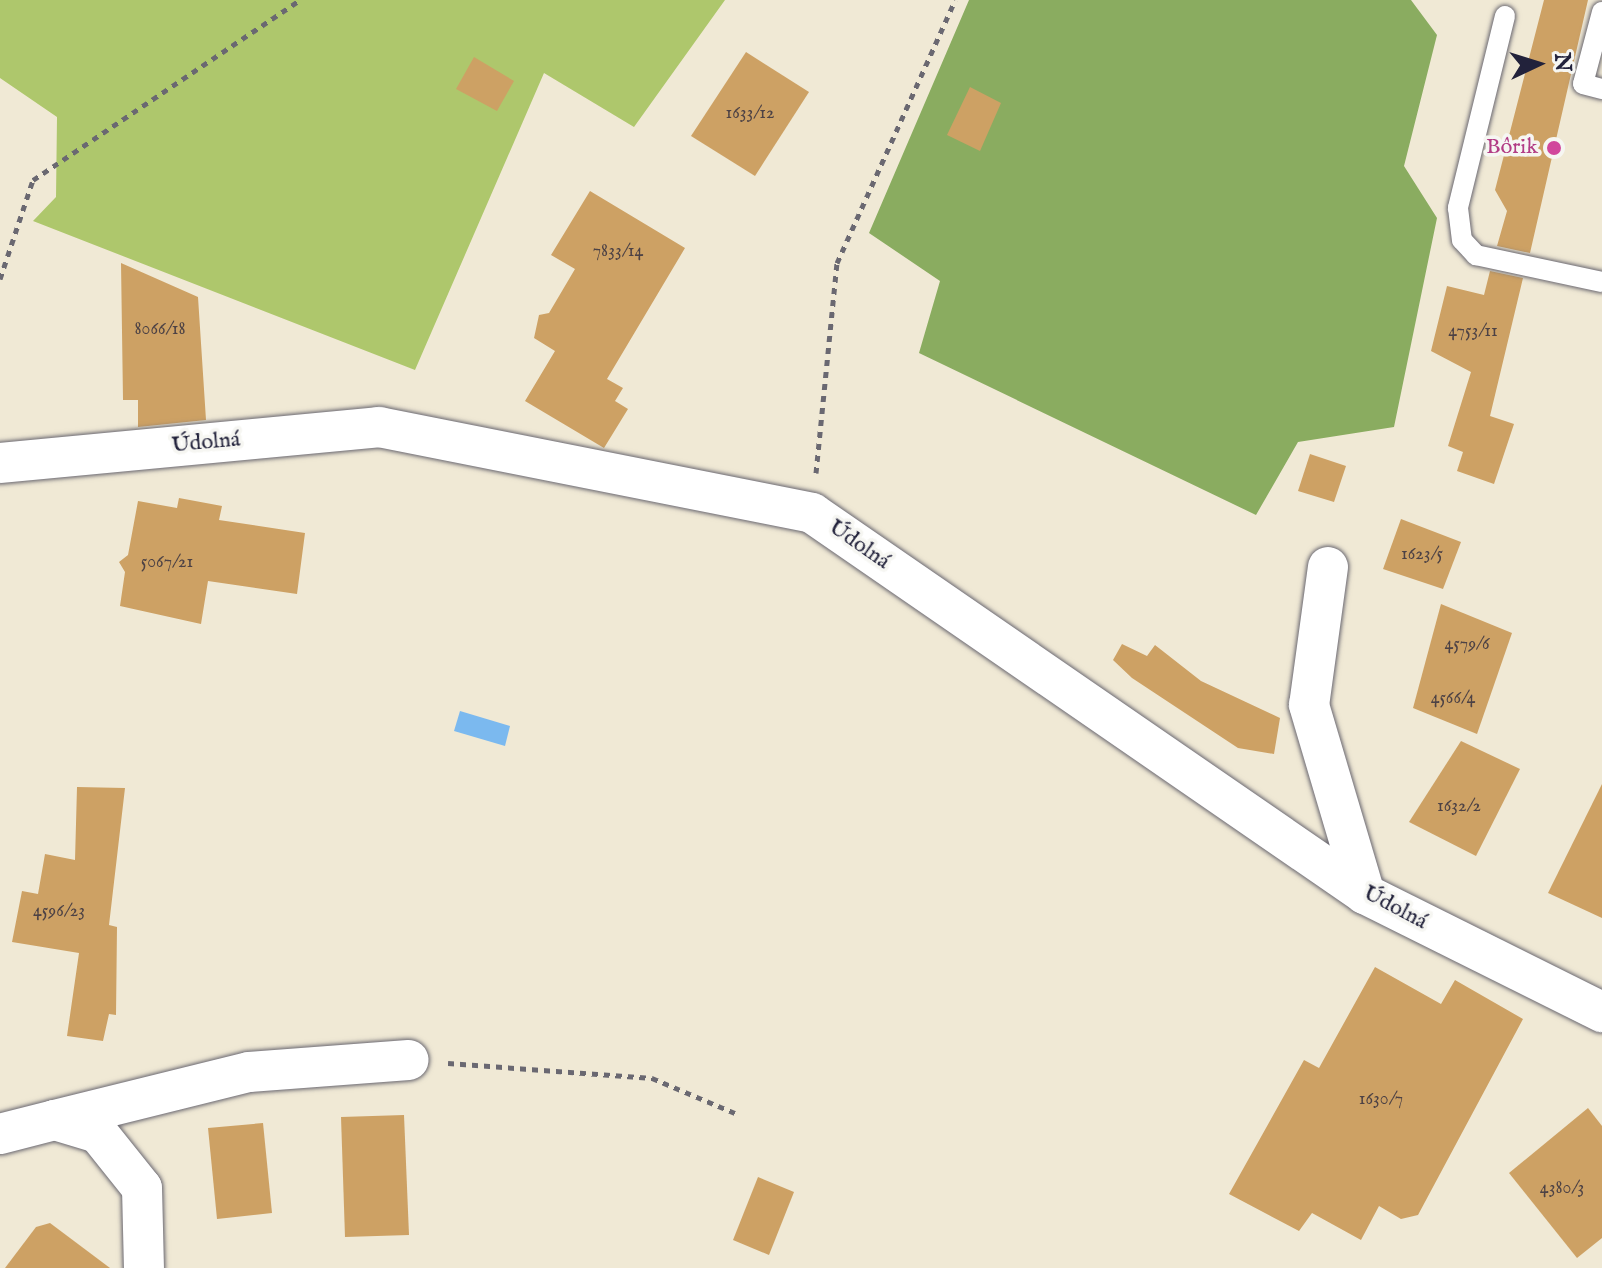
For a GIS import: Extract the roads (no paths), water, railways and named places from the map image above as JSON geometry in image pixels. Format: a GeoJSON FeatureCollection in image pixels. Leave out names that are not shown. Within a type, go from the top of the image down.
{"type":"FeatureCollection","features":[{"type":"Feature","properties":{"kind":"street","name":"Údolná"},"geometry":{"type":"LineString","coordinates":[[0,463],[379,427],[812,513],[1365,894],[1602,1012]]}},
{"type":"Feature","properties":{"kind":"street"},"geometry":{"type":"LineString","coordinates":[[1328,567],[1309,705],[1365,894]]}},
{"type":"Feature","properties":{"kind":"street"},"geometry":{"type":"LineString","coordinates":[[0,1134],[249,1072],[409,1060]]}},
{"type":"Feature","properties":{"kind":"street"},"geometry":{"type":"LineString","coordinates":[[55,1120],[98,1133],[142,1188],[144,1268]]}},
{"type":"Feature","properties":{"kind":"lane"},"geometry":{"type":"LineString","coordinates":[[1602,12],[1583,84],[1602,89]]}},
{"type":"Feature","properties":{"kind":"lane"},"geometry":{"type":"LineString","coordinates":[[1505,16],[1458,208],[1462,240],[1476,255],[1602,282]]}},
{"type":"Feature","properties":{"kind":"water"},"geometry":{"type":"Polygon","coordinates":[[[460,711],[510,726],[505,746],[454,731],[460,711]]]}},
{"type":"Feature","properties":{"kind":"place","name":"Bôrik"},"geometry":{"type":"Point","coordinates":[1554,148]}}]}
